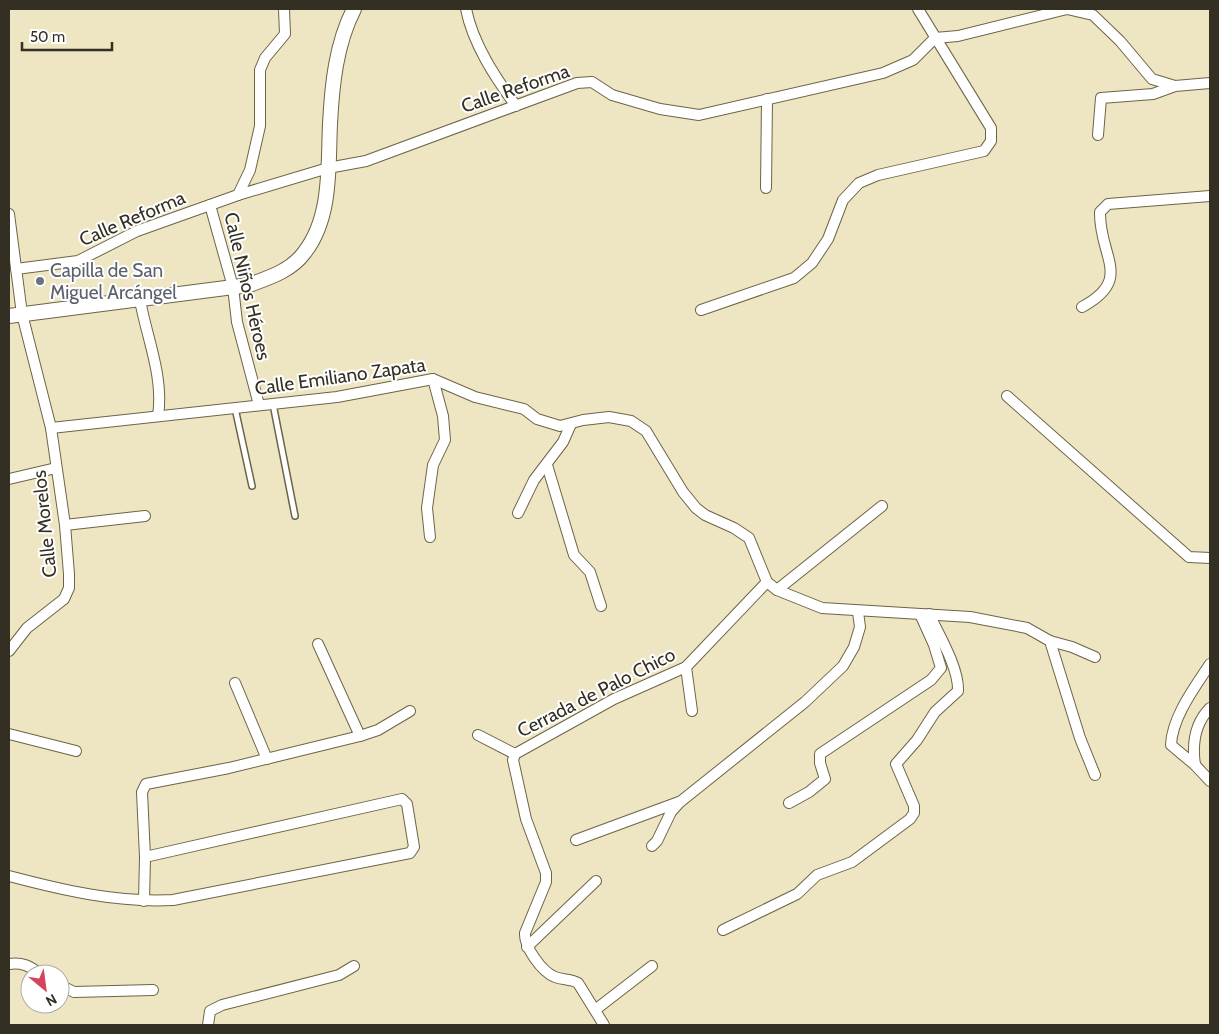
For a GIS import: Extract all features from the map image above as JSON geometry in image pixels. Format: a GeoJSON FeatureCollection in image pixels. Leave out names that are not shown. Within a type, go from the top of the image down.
{"type":"FeatureCollection","features":[{"type":"Feature","properties":{"kind":"main road"},"geometry":{"type":"LineString","coordinates":[[15,315],[249,285],[277,275],[304,254],[319,225],[327,188],[337,56],[354,9]]}},
{"type":"Feature","properties":{"kind":"street"},"geometry":{"type":"LineString","coordinates":[[238,194],[250,170],[260,126],[260,70],[265,58],[285,34],[284,9]]}},
{"type":"Feature","properties":{"kind":"street"},"geometry":{"type":"LineString","coordinates":[[466,9],[469,24],[499,82],[516,106]]}},
{"type":"Feature","properties":{"kind":"street"},"geometry":{"type":"LineString","coordinates":[[701,310],[794,278],[812,263],[828,240],[843,200],[859,184],[878,176],[984,151],[991,141],[991,128],[934,38],[918,9]]}},
{"type":"Feature","properties":{"kind":"street"},"geometry":{"type":"LineString","coordinates":[[934,38],[958,36],[1067,9],[1094,15],[1120,40],[1152,79],[1175,86]]}},
{"type":"Feature","properties":{"kind":"street","name":"Calle Reforma"},"geometry":{"type":"LineString","coordinates":[[16,269],[78,261],[137,231],[238,194],[328,168],[366,161],[578,83],[592,82],[612,95],[660,109],[699,115],[883,73],[913,60],[934,38]]}},
{"type":"Feature","properties":{"kind":"street"},"geometry":{"type":"LineString","coordinates":[[1098,135],[1101,98],[1153,94],[1175,86],[1210,83]]}},
{"type":"Feature","properties":{"kind":"street"},"geometry":{"type":"LineString","coordinates":[[766,188],[767,99]]}},
{"type":"Feature","properties":{"kind":"street"},"geometry":{"type":"LineString","coordinates":[[1082,307],[1093,301],[1108,288],[1113,275],[1100,226],[1100,212],[1108,204],[1210,196]]}},
{"type":"Feature","properties":{"kind":"street","name":"Calle Niños Héroes"},"geometry":{"type":"LineString","coordinates":[[210,204],[233,287],[237,322],[259,405]]}},
{"type":"Feature","properties":{"kind":"street","name":"Calle Morelos"},"geometry":{"type":"LineString","coordinates":[[9,214],[16,269],[15,315],[50,428],[65,525],[69,588],[64,599],[27,628],[9,651]]}},
{"type":"Feature","properties":{"kind":"street"},"geometry":{"type":"LineString","coordinates":[[140,300],[153,348],[160,400],[158,416]]}},
{"type":"Feature","properties":{"kind":"street"},"geometry":{"type":"LineString","coordinates":[[430,537],[427,508],[433,465],[441,452],[444,440],[443,416],[433,379]]}},
{"type":"Feature","properties":{"kind":"street","name":"Calle Emiliano Zapata"},"geometry":{"type":"LineString","coordinates":[[50,428],[336,397],[433,379],[475,397],[524,409],[537,419],[560,426],[609,416],[631,421],[646,431],[683,492],[696,508],[705,515],[734,528],[749,538],[767,582],[777,590],[822,608],[858,612],[970,617],[1027,628],[1050,641],[1072,647],[1095,657]]}},
{"type":"Feature","properties":{"kind":"street"},"geometry":{"type":"LineString","coordinates":[[1007,396],[1189,557],[1210,558]]}},
{"type":"Feature","properties":{"kind":"street"},"geometry":{"type":"LineString","coordinates":[[518,513],[534,480],[547,465],[571,424]]}},
{"type":"Feature","properties":{"kind":"street"},"geometry":{"type":"LineString","coordinates":[[547,465],[574,555],[590,572],[601,606]]}},
{"type":"Feature","properties":{"kind":"street"},"geometry":{"type":"LineString","coordinates":[[9,479],[56,468]]}},
{"type":"Feature","properties":{"kind":"street"},"geometry":{"type":"LineString","coordinates":[[777,590],[882,506]]}},
{"type":"Feature","properties":{"kind":"street"},"geometry":{"type":"LineString","coordinates":[[65,525],[145,516]]}},
{"type":"Feature","properties":{"kind":"street","name":"Cerrada de Palo Chico"},"geometry":{"type":"LineString","coordinates":[[527,947],[525,933],[546,882],[546,873],[526,819],[513,760],[515,754],[614,699],[686,666],[767,582]]}},
{"type":"Feature","properties":{"kind":"street"},"geometry":{"type":"LineString","coordinates":[[652,846],[657,842],[662,828],[680,802],[805,702],[844,666],[854,647],[860,627],[858,612]]}},
{"type":"Feature","properties":{"kind":"street"},"geometry":{"type":"LineString","coordinates":[[789,803],[809,792],[825,779],[820,763],[820,754],[931,680],[941,668],[924,614]]}},
{"type":"Feature","properties":{"kind":"street"},"geometry":{"type":"LineString","coordinates":[[723,930],[797,894],[817,875],[852,862],[910,819],[914,813],[914,806],[896,764],[917,740],[935,712],[958,691],[958,684],[945,648],[924,614]]}},
{"type":"Feature","properties":{"kind":"street"},"geometry":{"type":"LineString","coordinates":[[1050,641],[1080,738],[1095,775]]}},
{"type":"Feature","properties":{"kind":"street"},"geometry":{"type":"LineString","coordinates":[[318,644],[360,736]]}},
{"type":"Feature","properties":{"kind":"street"},"geometry":{"type":"LineString","coordinates":[[1210,664],[1172,732],[1171,745],[1195,765],[1210,781]]}},
{"type":"Feature","properties":{"kind":"street"},"geometry":{"type":"LineString","coordinates":[[686,666],[692,711]]}},
{"type":"Feature","properties":{"kind":"street"},"geometry":{"type":"LineString","coordinates":[[235,683],[267,759]]}},
{"type":"Feature","properties":{"kind":"street"},"geometry":{"type":"LineString","coordinates":[[1195,765],[1193,752],[1196,734],[1200,719],[1210,708]]}},
{"type":"Feature","properties":{"kind":"street"},"geometry":{"type":"LineString","coordinates":[[144,902],[145,856],[142,792],[146,784],[267,759],[360,736],[378,730],[410,711]]}},
{"type":"Feature","properties":{"kind":"street"},"geometry":{"type":"LineString","coordinates":[[9,729],[9,735],[76,751]]}},
{"type":"Feature","properties":{"kind":"street"},"geometry":{"type":"LineString","coordinates":[[478,735],[515,754]]}},
{"type":"Feature","properties":{"kind":"street"},"geometry":{"type":"LineString","coordinates":[[9,876],[62,890],[144,902],[173,900],[410,853],[414,847],[408,804],[402,799],[145,856]]}},
{"type":"Feature","properties":{"kind":"street"},"geometry":{"type":"LineString","coordinates":[[576,840],[680,802]]}},
{"type":"Feature","properties":{"kind":"street"},"geometry":{"type":"LineString","coordinates":[[596,881],[527,947],[551,975],[578,984],[604,1025]]}},
{"type":"Feature","properties":{"kind":"street"},"geometry":{"type":"LineString","coordinates":[[9,964],[22,964]]}},
{"type":"Feature","properties":{"kind":"street"},"geometry":{"type":"LineString","coordinates":[[208,1025],[210,1011],[222,1005],[338,975],[354,966]]}},
{"type":"Feature","properties":{"kind":"street"},"geometry":{"type":"LineString","coordinates":[[595,1010],[652,966]]}},
{"type":"Feature","properties":{"kind":"street"},"geometry":{"type":"LineString","coordinates":[[70,990],[74,992],[153,990]]}},
{"type":"Feature","properties":{"kind":"lane"},"geometry":{"type":"LineString","coordinates":[[273,404],[295,516]]}},
{"type":"Feature","properties":{"kind":"lane"},"geometry":{"type":"LineString","coordinates":[[235,408],[252,486]]}},
{"type":"Feature","properties":{"kind":"place","name":"Capilla de San Miguel Arcángel"},"geometry":{"type":"Point","coordinates":[40,281]}}]}
